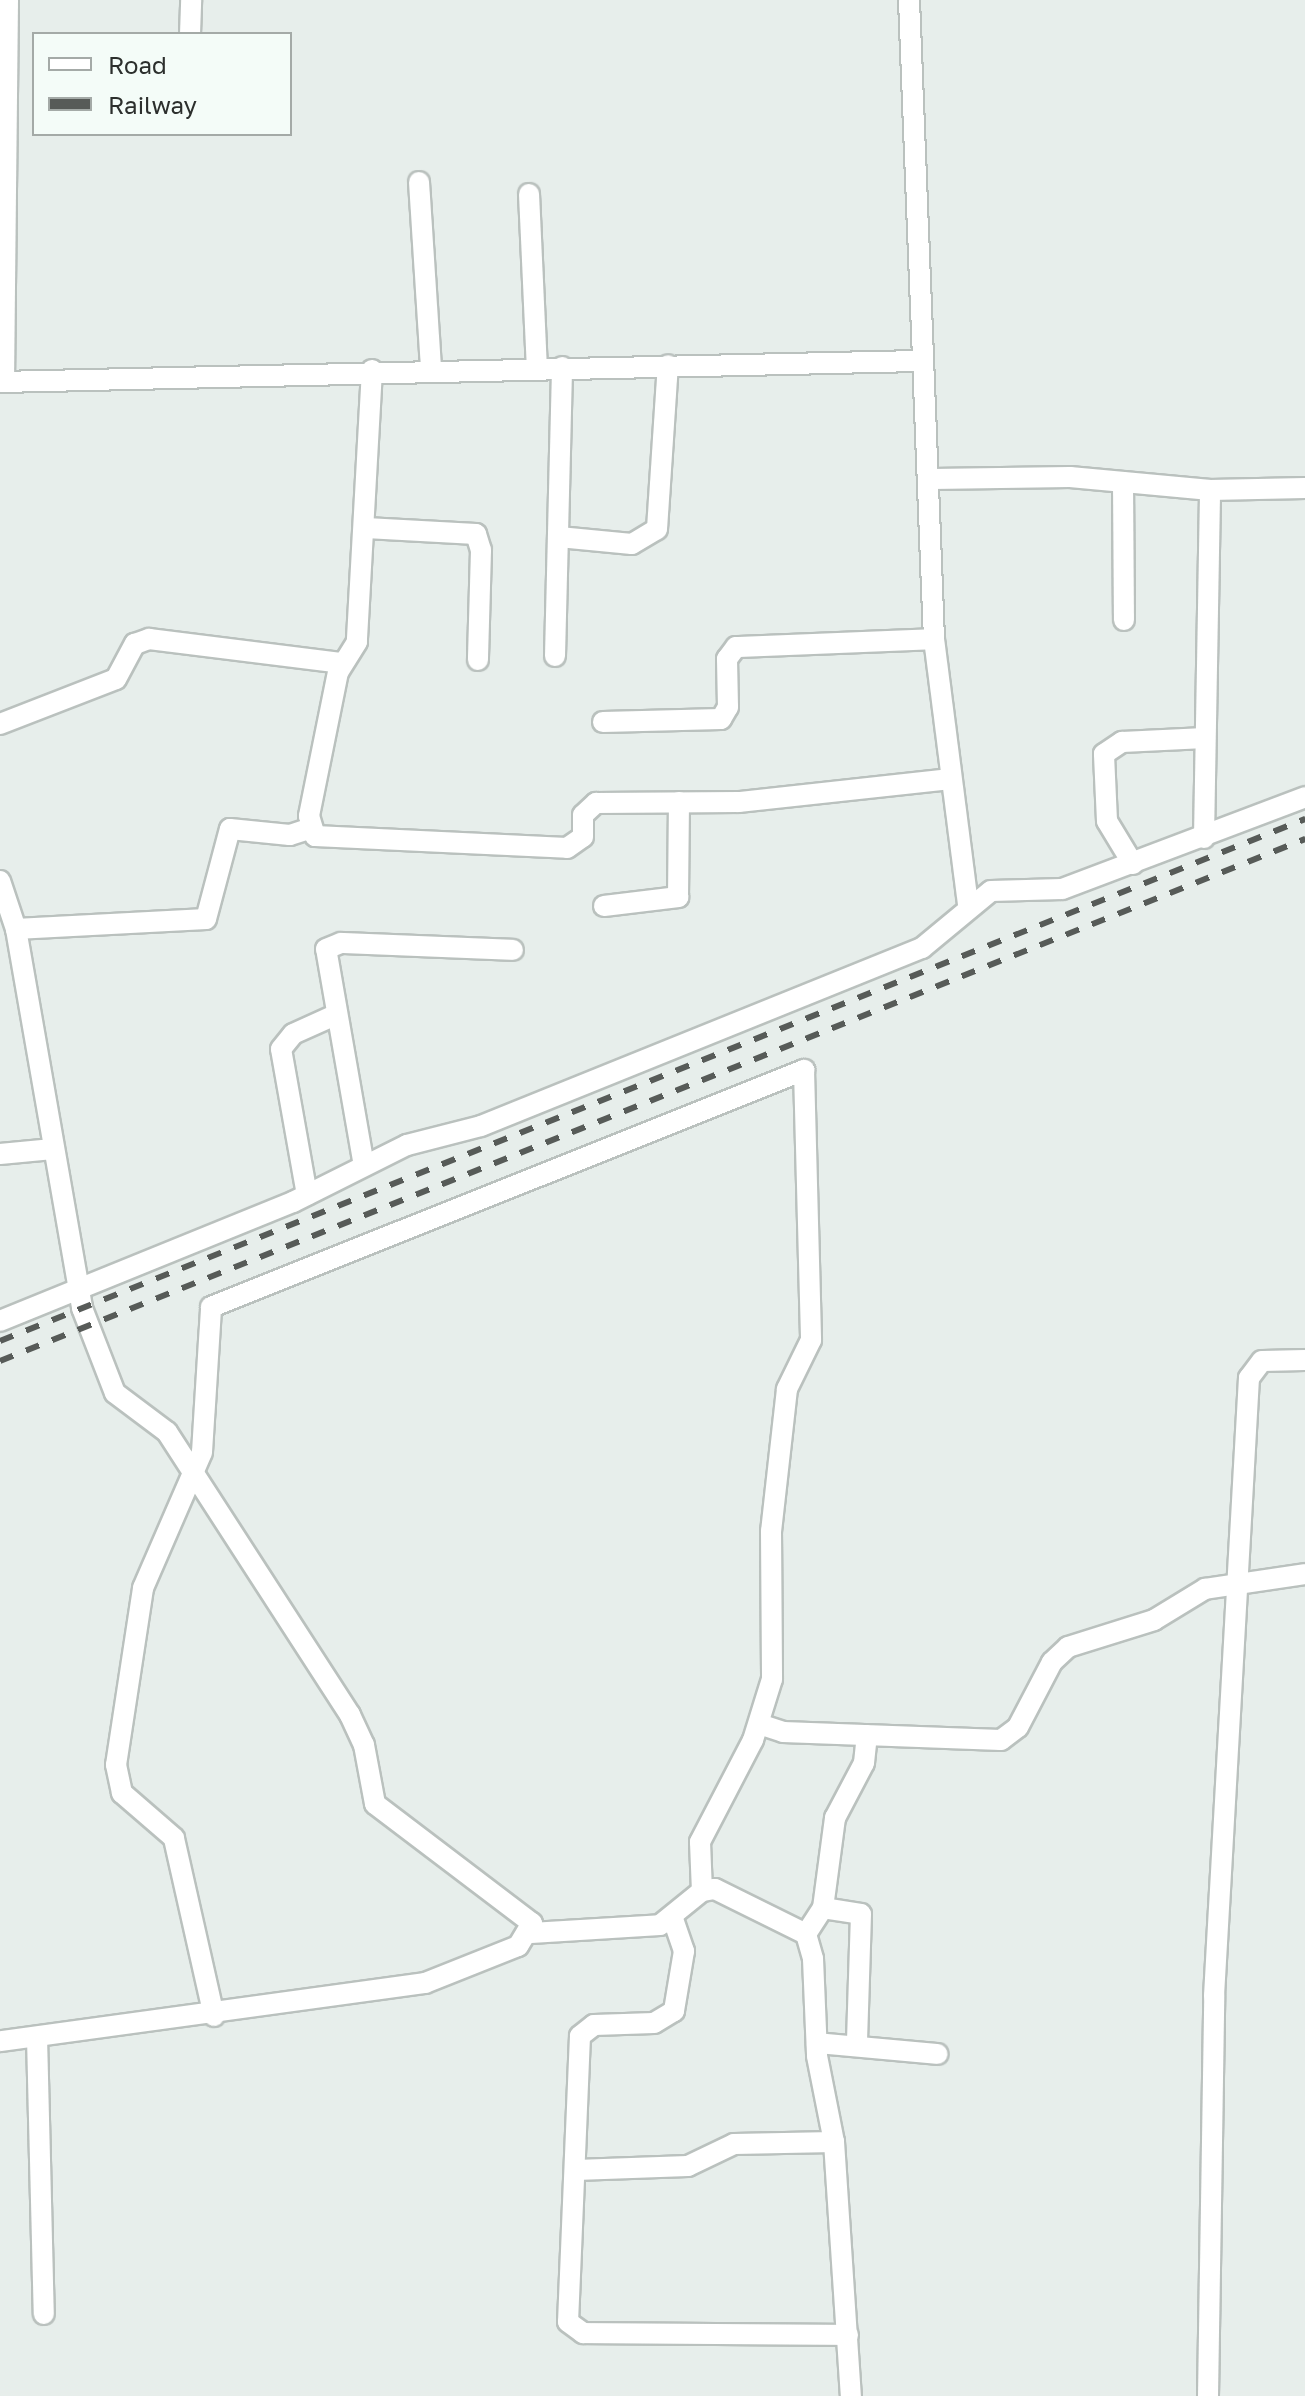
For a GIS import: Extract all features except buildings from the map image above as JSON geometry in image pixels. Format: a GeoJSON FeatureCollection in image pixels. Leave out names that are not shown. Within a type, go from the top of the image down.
{"type":"FeatureCollection","features":[{"type":"Feature","properties":{"kind":"street"},"geometry":{"type":"LineString","coordinates":[[8,0],[3,76],[2,382],[372,370],[921,361]]}},
{"type":"Feature","properties":{"kind":"street"},"geometry":{"type":"LineString","coordinates":[[190,32],[191,0]]}},
{"type":"Feature","properties":{"kind":"street"},"geometry":{"type":"LineString","coordinates":[[909,0],[921,361],[932,479],[934,639],[968,905]]}},
{"type":"Feature","properties":{"kind":"street"},"geometry":{"type":"LineString","coordinates":[[419,182],[431,369]]}},
{"type":"Feature","properties":{"kind":"street"},"geometry":{"type":"LineString","coordinates":[[529,194],[537,368]]}},
{"type":"Feature","properties":{"kind":"street"},"geometry":{"type":"LineString","coordinates":[[559,537],[632,544],[657,529],[668,365]]}},
{"type":"Feature","properties":{"kind":"street"},"geometry":{"type":"LineString","coordinates":[[555,656],[562,367]]}},
{"type":"Feature","properties":{"kind":"street"},"geometry":{"type":"LineString","coordinates":[[308,829],[341,663],[357,642],[366,528],[372,370]]}},
{"type":"Feature","properties":{"kind":"street"},"geometry":{"type":"LineString","coordinates":[[932,479],[1123,482],[1210,490],[1305,488]]}},
{"type":"Feature","properties":{"kind":"street"},"geometry":{"type":"LineString","coordinates":[[1123,482],[1124,620]]}},
{"type":"Feature","properties":{"kind":"street"},"geometry":{"type":"LineString","coordinates":[[1204,838],[1210,490]]}},
{"type":"Feature","properties":{"kind":"street"},"geometry":{"type":"LineString","coordinates":[[366,528],[476,534],[481,550],[478,660]]}},
{"type":"Feature","properties":{"kind":"street"},"geometry":{"type":"LineString","coordinates":[[0,724],[116,679],[135,644],[149,639],[341,663]]}},
{"type":"Feature","properties":{"kind":"street"},"geometry":{"type":"LineString","coordinates":[[603,722],[721,719],[728,707],[727,659],[736,647],[934,639]]}},
{"type":"Feature","properties":{"kind":"street"},"geometry":{"type":"LineString","coordinates":[[1133,864],[1107,821],[1104,754],[1122,742],[1205,738]]}},
{"type":"Feature","properties":{"kind":"street"},"geometry":{"type":"LineString","coordinates":[[16,929],[206,919],[230,829],[290,835],[308,829],[328,838],[567,848],[583,837],[587,807],[950,779]]}},
{"type":"Feature","properties":{"kind":"street"},"geometry":{"type":"LineString","coordinates":[[0,1321],[82,1290],[307,1195],[407,1145],[481,1126],[922,948],[968,905],[991,891],[1049,891],[1204,838],[1305,797]]}},
{"type":"Feature","properties":{"kind":"street"},"geometry":{"type":"LineString","coordinates":[[604,906],[678,897],[679,802]]}},
{"type":"Feature","properties":{"kind":"street"},"geometry":{"type":"LineString","coordinates":[[0,881],[16,929],[53,1149],[82,1290],[82,1308],[115,1393],[122,1404],[158,1420],[359,1729],[375,1804],[525,1914],[531,1933]]}},
{"type":"Feature","properties":{"kind":"street"},"geometry":{"type":"LineString","coordinates":[[364,1166],[325,957],[330,944],[513,950]]}},
{"type":"Feature","properties":{"kind":"street"},"geometry":{"type":"LineString","coordinates":[[307,1195],[281,1049],[293,1034],[335,1015]]}},
{"type":"Feature","properties":{"kind":"street"},"geometry":{"type":"LineString","coordinates":[[214,2016],[174,1838],[122,1793],[116,1765],[143,1588],[194,1473],[204,1440],[207,1313],[221,1299],[804,1070],[811,1340],[787,1389],[771,1531],[772,1679],[759,1724],[700,1842],[702,1891]]}},
{"type":"Feature","properties":{"kind":"street"},"geometry":{"type":"LineString","coordinates":[[0,1154],[53,1149]]}},
{"type":"Feature","properties":{"kind":"street"},"geometry":{"type":"LineString","coordinates":[[1208,2396],[1214,1996],[1249,1378],[1262,1361],[1305,1360]]}},
{"type":"Feature","properties":{"kind":"street"},"geometry":{"type":"LineString","coordinates":[[759,1724],[783,1732],[1001,1740],[1018,1727],[1052,1662],[1068,1647],[1154,1620],[1205,1589],[1305,1574]]}},
{"type":"Feature","properties":{"kind":"street"},"geometry":{"type":"LineString","coordinates":[[851,2396],[834,2142],[817,2043],[806,1934],[823,1908],[835,1818],[864,1763],[867,1735]]}},
{"type":"Feature","properties":{"kind":"street"},"geometry":{"type":"LineString","coordinates":[[0,2041],[214,2016],[425,1983],[518,1946],[531,1933],[673,1919],[702,1891],[715,1889],[806,1934]]}},
{"type":"Feature","properties":{"kind":"street"},"geometry":{"type":"LineString","coordinates":[[823,1908],[861,1914],[857,2043]]}},
{"type":"Feature","properties":{"kind":"street"},"geometry":{"type":"LineString","coordinates":[[673,1919],[684,1962],[674,2011],[654,2023],[594,2025],[580,2036],[568,2322],[573,2330],[848,2335]]}},
{"type":"Feature","properties":{"kind":"street"},"geometry":{"type":"LineString","coordinates":[[37,2037],[44,2314]]}},
{"type":"Feature","properties":{"kind":"street"},"geometry":{"type":"LineString","coordinates":[[817,2043],[857,2043],[937,2054]]}},
{"type":"Feature","properties":{"kind":"street"},"geometry":{"type":"LineString","coordinates":[[576,2170],[688,2166],[734,2144],[834,2142]]}},
{"type":"Feature","properties":{"kind":"railway"},"geometry":{"type":"LineString","coordinates":[[0,1341],[1305,819]]}},
{"type":"Feature","properties":{"kind":"railway"},"geometry":{"type":"LineString","coordinates":[[0,1361],[1305,839]]}}]}
